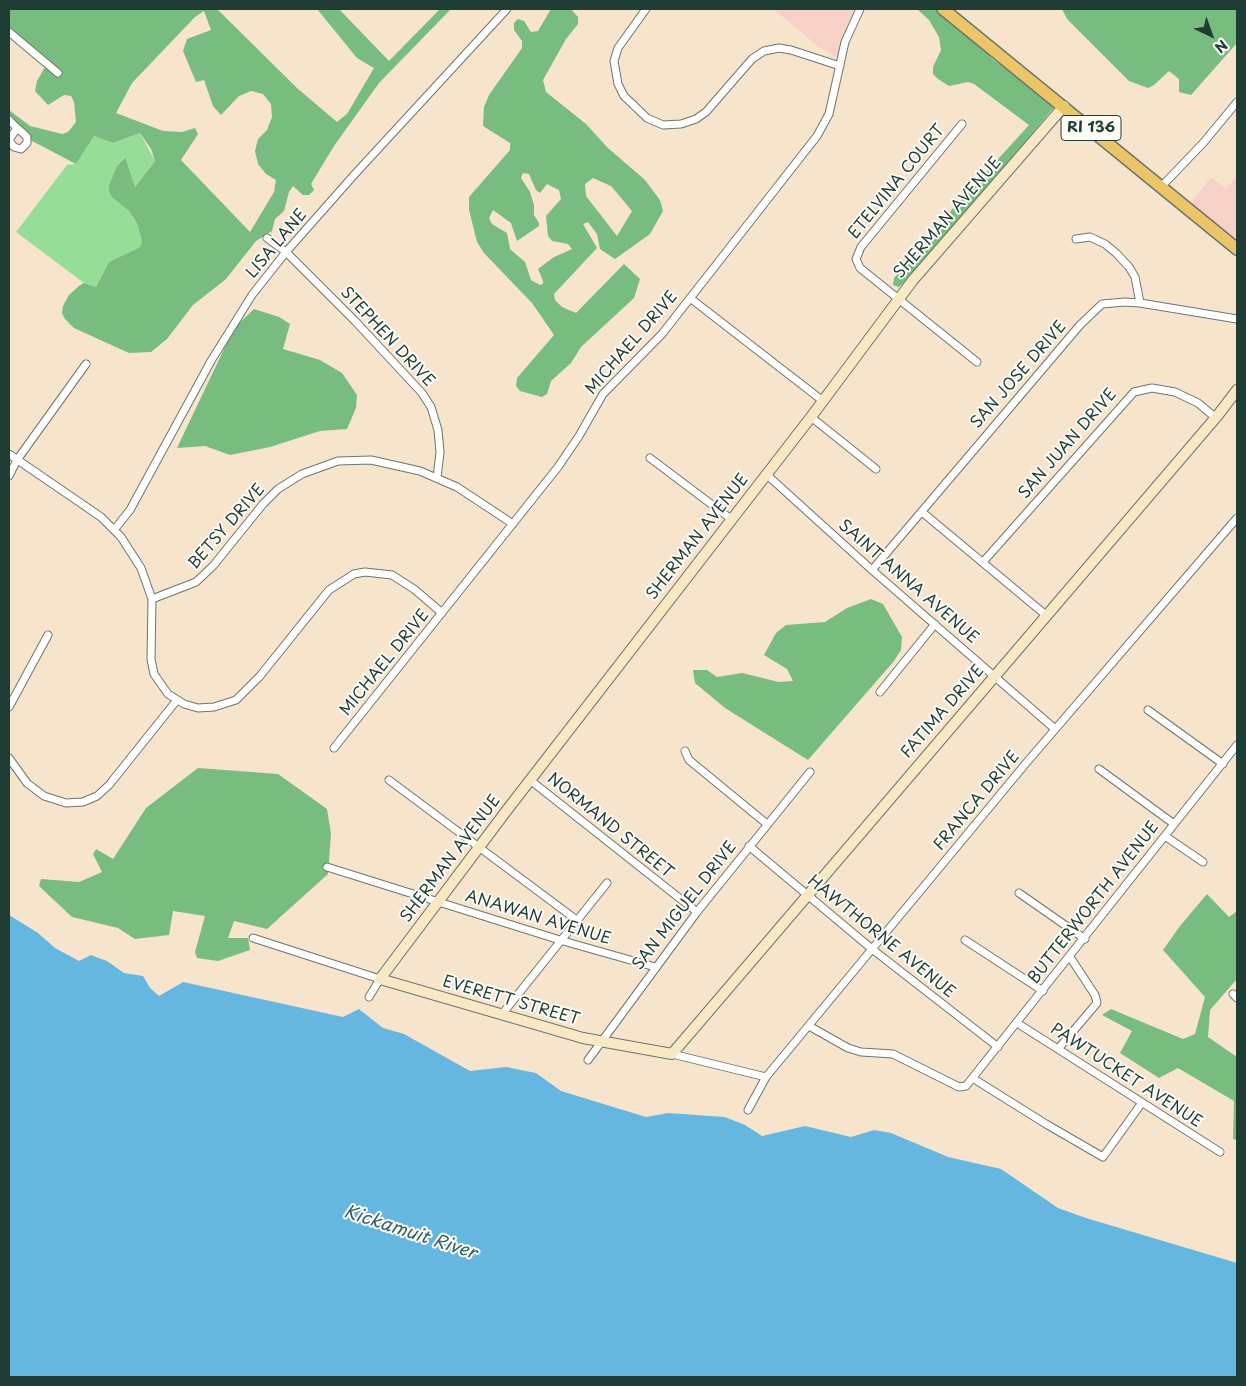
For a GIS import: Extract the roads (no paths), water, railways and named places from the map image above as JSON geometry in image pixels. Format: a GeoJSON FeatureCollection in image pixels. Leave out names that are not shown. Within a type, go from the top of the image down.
{"type":"FeatureCollection","features":[{"type":"Feature","properties":{"kind":"main road","name":"RI 136"},"geometry":{"type":"LineString","coordinates":[[943,9],[1237,249]]}},
{"type":"Feature","properties":{"kind":"street","name":"LISA LANE"},"geometry":{"type":"LineString","coordinates":[[114,530],[130,510],[233,323],[286,252],[415,107],[507,9]]}},
{"type":"Feature","properties":{"kind":"street"},"geometry":{"type":"LineString","coordinates":[[646,9],[618,48],[614,61],[618,84],[624,96],[647,118],[663,125],[681,124],[696,120],[706,112],[752,59],[764,51],[779,48],[791,50],[840,66]]}},
{"type":"Feature","properties":{"kind":"street","name":"MICHAEL DRIVE"},"geometry":{"type":"LineString","coordinates":[[334,748],[513,524],[579,436],[603,394],[662,334],[817,136],[832,105],[848,33],[860,9]]}},
{"type":"Feature","properties":{"kind":"street"},"geometry":{"type":"LineString","coordinates":[[9,32],[58,74]]}},
{"type":"Feature","properties":{"kind":"street"},"geometry":{"type":"LineString","coordinates":[[1162,186],[1204,142],[1237,102]]}},
{"type":"Feature","properties":{"kind":"street","name":"SHERMAN AVENUE"},"geometry":{"type":"LineString","coordinates":[[370,997],[380,979],[437,901],[479,849],[731,519],[812,417],[899,300],[937,252],[1064,106]]}},
{"type":"Feature","properties":{"kind":"street"},"geometry":{"type":"LineString","coordinates":[[9,120],[17,128]]}},
{"type":"Feature","properties":{"kind":"street","name":"ETELVINA COURT"},"geometry":{"type":"LineString","coordinates":[[899,300],[860,268],[856,258],[861,247],[962,124]]}},
{"type":"Feature","properties":{"kind":"street"},"geometry":{"type":"LineString","coordinates":[[1076,239],[1090,237],[1116,253],[1129,267],[1135,277],[1140,303]]}},
{"type":"Feature","properties":{"kind":"street","name":"STEPHEN DRIVE"},"geometry":{"type":"LineString","coordinates":[[267,238],[286,252],[397,363],[422,392],[431,407],[438,430],[440,452],[437,478]]}},
{"type":"Feature","properties":{"kind":"street"},"geometry":{"type":"LineString","coordinates":[[690,298],[823,400]]}},
{"type":"Feature","properties":{"kind":"street"},"geometry":{"type":"LineString","coordinates":[[899,300],[977,362]]}},
{"type":"Feature","properties":{"kind":"street","name":"SAN JOSE DRIVE"},"geometry":{"type":"LineString","coordinates":[[872,570],[1080,325],[1102,304],[1140,303],[1237,319]]}},
{"type":"Feature","properties":{"kind":"street"},"geometry":{"type":"LineString","coordinates":[[9,476],[17,460],[86,364]]}},
{"type":"Feature","properties":{"kind":"street","name":"SAN JUAN DRIVE"},"geometry":{"type":"LineString","coordinates":[[983,562],[1134,392],[1152,388],[1175,392],[1198,403],[1216,418]]}},
{"type":"Feature","properties":{"kind":"street","name":"FATIMA DRIVE"},"geometry":{"type":"LineString","coordinates":[[672,1054],[1216,418],[1237,390]]}},
{"type":"Feature","properties":{"kind":"street"},"geometry":{"type":"LineString","coordinates":[[812,417],[876,469]]}},
{"type":"Feature","properties":{"kind":"street"},"geometry":{"type":"LineString","coordinates":[[9,454],[100,517],[121,537],[141,568],[152,599],[151,659],[154,674],[164,690],[177,700],[198,708],[232,703],[260,676],[329,590],[354,574],[365,572],[392,575],[414,589],[442,613]]}},
{"type":"Feature","properties":{"kind":"street"},"geometry":{"type":"LineString","coordinates":[[650,458],[731,519]]}},
{"type":"Feature","properties":{"kind":"street","name":"BETSY DRIVE"},"geometry":{"type":"LineString","coordinates":[[152,599],[196,582],[213,566],[263,504],[294,478],[319,466],[349,459],[371,460],[406,467],[437,478],[477,498],[513,524]]}},
{"type":"Feature","properties":{"kind":"street","name":"SAINT ANNA AVENUE"},"geometry":{"type":"LineString","coordinates":[[766,474],[872,570],[1055,729]]}},
{"type":"Feature","properties":{"kind":"street"},"geometry":{"type":"LineString","coordinates":[[922,512],[1047,616]]}},
{"type":"Feature","properties":{"kind":"street","name":"FRANCA DRIVE"},"geometry":{"type":"LineString","coordinates":[[748,1110],[766,1077],[808,1026],[1055,729],[1237,518]]}},
{"type":"Feature","properties":{"kind":"street"},"geometry":{"type":"LineString","coordinates":[[880,692],[935,624]]}},
{"type":"Feature","properties":{"kind":"street"},"geometry":{"type":"LineString","coordinates":[[9,707],[48,635]]}},
{"type":"Feature","properties":{"kind":"street"},"geometry":{"type":"LineString","coordinates":[[9,758],[27,783],[44,796],[66,803],[84,802],[97,796],[109,785],[177,700]]}},
{"type":"Feature","properties":{"kind":"street"},"geometry":{"type":"LineString","coordinates":[[1148,710],[1223,764]]}},
{"type":"Feature","properties":{"kind":"street","name":"BUTTERWORTH AVENUE"},"geometry":{"type":"LineString","coordinates":[[974,1079],[1237,745]]}},
{"type":"Feature","properties":{"kind":"street"},"geometry":{"type":"LineString","coordinates":[[685,750],[689,760],[767,824]]}},
{"type":"Feature","properties":{"kind":"street"},"geometry":{"type":"LineString","coordinates":[[1099,769],[1174,824]]}},
{"type":"Feature","properties":{"kind":"street","name":"SAN MIGUEL DRIVE"},"geometry":{"type":"LineString","coordinates":[[588,1060],[654,967],[696,912],[810,772]]}},
{"type":"Feature","properties":{"kind":"street"},"geometry":{"type":"LineString","coordinates":[[389,780],[578,921]]}},
{"type":"Feature","properties":{"kind":"street","name":"NORMAND STREET"},"geometry":{"type":"LineString","coordinates":[[530,780],[696,912]]}},
{"type":"Feature","properties":{"kind":"street"},"geometry":{"type":"LineString","coordinates":[[1165,836],[1203,862]]}},
{"type":"Feature","properties":{"kind":"street","name":"HAWTHORNE AVENUE"},"geometry":{"type":"LineString","coordinates":[[749,846],[872,949],[998,1047]]}},
{"type":"Feature","properties":{"kind":"street","name":"ANAWAN AVENUE"},"geometry":{"type":"LineString","coordinates":[[327,866],[563,941],[654,967]]}},
{"type":"Feature","properties":{"kind":"street"},"geometry":{"type":"LineString","coordinates":[[504,1013],[563,941],[607,883]]}},
{"type":"Feature","properties":{"kind":"street"},"geometry":{"type":"LineString","coordinates":[[1019,893],[1085,939]]}},
{"type":"Feature","properties":{"kind":"street","name":"EVERETT STREET"},"geometry":{"type":"LineString","coordinates":[[253,938],[380,979],[504,1013],[529,1023],[600,1041],[672,1054],[766,1077]]}},
{"type":"Feature","properties":{"kind":"street"},"geometry":{"type":"LineString","coordinates":[[965,940],[1043,991]]}},
{"type":"Feature","properties":{"kind":"street"},"geometry":{"type":"LineString","coordinates":[[1058,1049],[1097,1003],[1070,957]]}},
{"type":"Feature","properties":{"kind":"street","name":"PAWTUCKET AVENUE"},"geometry":{"type":"LineString","coordinates":[[1017,1023],[1141,1104],[1220,1152]]}},
{"type":"Feature","properties":{"kind":"street"},"geometry":{"type":"LineString","coordinates":[[808,1026],[848,1048],[902,1058],[959,1087],[966,1086],[974,1079],[1103,1157],[1141,1104]]}},
{"type":"Feature","properties":{"kind":"water","name":"Kickamuit River"},"geometry":{"type":"Polygon","coordinates":[[[9,915],[38,933],[55,948],[79,961],[91,955],[107,961],[124,973],[143,976],[150,988],[159,996],[183,982],[343,1017],[359,1009],[383,1028],[404,1034],[470,1071],[506,1067],[536,1073],[561,1091],[646,1117],[668,1113],[725,1117],[745,1125],[762,1136],[805,1126],[851,1137],[874,1130],[891,1133],[948,1157],[1001,1169],[1058,1208],[1237,1263],[1237,1377],[9,1377],[9,915]]]}}]}
